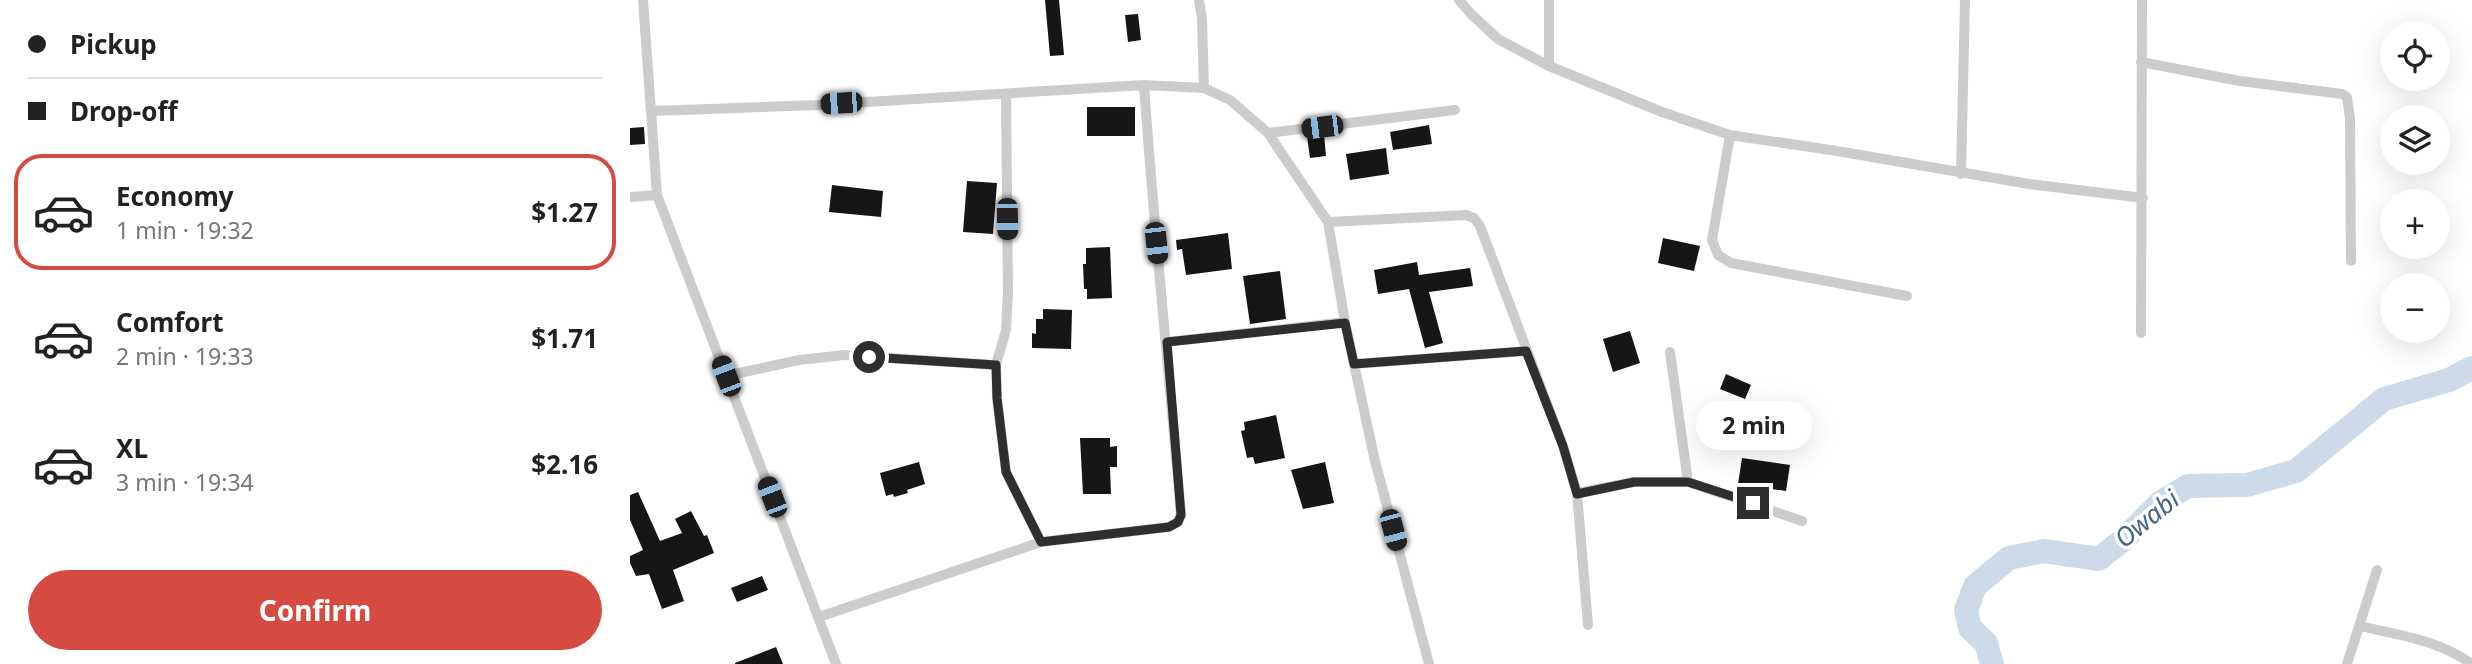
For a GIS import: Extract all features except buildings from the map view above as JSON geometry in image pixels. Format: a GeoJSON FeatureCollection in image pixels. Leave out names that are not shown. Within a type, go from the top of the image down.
{"type":"FeatureCollection","features":[{"type":"Feature","properties":{"kind":"street"},"geometry":{"type":"LineString","coordinates":[[643,0],[657,195],[836,664]]}},
{"type":"Feature","properties":{"kind":"street"},"geometry":{"type":"LineString","coordinates":[[1199,0],[1204,88]]}},
{"type":"Feature","properties":{"kind":"street"},"geometry":{"type":"LineString","coordinates":[[1460,0],[1471,15],[1498,39],[1549,66],[1662,112],[1730,135],[1837,150],[1961,174],[2143,198]]}},
{"type":"Feature","properties":{"kind":"street"},"geometry":{"type":"LineString","coordinates":[[1549,0],[1549,66]]}},
{"type":"Feature","properties":{"kind":"street"},"geometry":{"type":"LineString","coordinates":[[1961,174],[1965,0]]}},
{"type":"Feature","properties":{"kind":"street"},"geometry":{"type":"LineString","coordinates":[[2141,333],[2142,0]]}},
{"type":"Feature","properties":{"kind":"street"},"geometry":{"type":"LineString","coordinates":[[2141,62],[2240,81],[2344,95],[2348,100],[2350,118],[2351,261]]}},
{"type":"Feature","properties":{"kind":"street"},"geometry":{"type":"LineString","coordinates":[[652,111],[818,105],[1144,85],[1204,88],[1230,100],[1268,133],[1328,222],[1345,323],[1375,461],[1429,664]]}},
{"type":"Feature","properties":{"kind":"street"},"geometry":{"type":"LineString","coordinates":[[818,617],[1041,542],[1169,527],[1178,522],[1181,515],[1167,342],[1153,218],[1144,85]]}},
{"type":"Feature","properties":{"kind":"street"},"geometry":{"type":"LineString","coordinates":[[1006,94],[1008,293],[1006,330],[996,365],[997,398],[1006,472],[1041,542]]}},
{"type":"Feature","properties":{"kind":"street"},"geometry":{"type":"LineString","coordinates":[[1268,133],[1455,110]]}},
{"type":"Feature","properties":{"kind":"street"},"geometry":{"type":"LineString","coordinates":[[1730,135],[1712,240],[1718,255],[1731,262],[1907,296]]}},
{"type":"Feature","properties":{"kind":"street"},"geometry":{"type":"LineString","coordinates":[[630,197],[657,195]]}},
{"type":"Feature","properties":{"kind":"street"},"geometry":{"type":"LineString","coordinates":[[1328,222],[1466,215],[1474,218],[1480,226],[1563,446],[1577,494],[1588,625]]}},
{"type":"Feature","properties":{"kind":"street"},"geometry":{"type":"LineString","coordinates":[[1167,342],[1345,323]]}},
{"type":"Feature","properties":{"kind":"street"},"geometry":{"type":"LineString","coordinates":[[1354,364],[1526,351]]}},
{"type":"Feature","properties":{"kind":"street"},"geometry":{"type":"LineString","coordinates":[[1671,352],[1688,482]]}},
{"type":"Feature","properties":{"kind":"street"},"geometry":{"type":"LineString","coordinates":[[726,376],[800,360],[844,355],[996,365]]}},
{"type":"Feature","properties":{"kind":"street"},"geometry":{"type":"LineString","coordinates":[[1577,494],[1634,482],[1688,482],[1802,521]]}},
{"type":"Feature","properties":{"kind":"street"},"geometry":{"type":"LineString","coordinates":[[2347,664],[2377,570]]}},
{"type":"Feature","properties":{"kind":"street"},"geometry":{"type":"LineString","coordinates":[[2360,626],[2421,639],[2452,650],[2472,664]]}},
{"type":"Feature","properties":{"kind":"waterway","name":"Owabi"},"geometry":{"type":"LineString","coordinates":[[1992,664],[1986,643],[1970,628],[1966,610],[1975,586],[2009,558],[2044,551],[2099,559],[2124,539],[2161,502],[2188,486],[2247,485],[2296,471],[2384,399],[2449,380],[2472,368]]}},
{"type":"Feature","properties":{"kind":"route"},"geometry":{"type":"LineString","coordinates":[[869,357],[996,365],[1006,472],[1041,542],[1169,527],[1178,522],[1181,515],[1167,342],[1345,323],[1354,364],[1526,351],[1563,446],[1577,494],[1634,482],[1688,482],[1753,503]]}}]}
